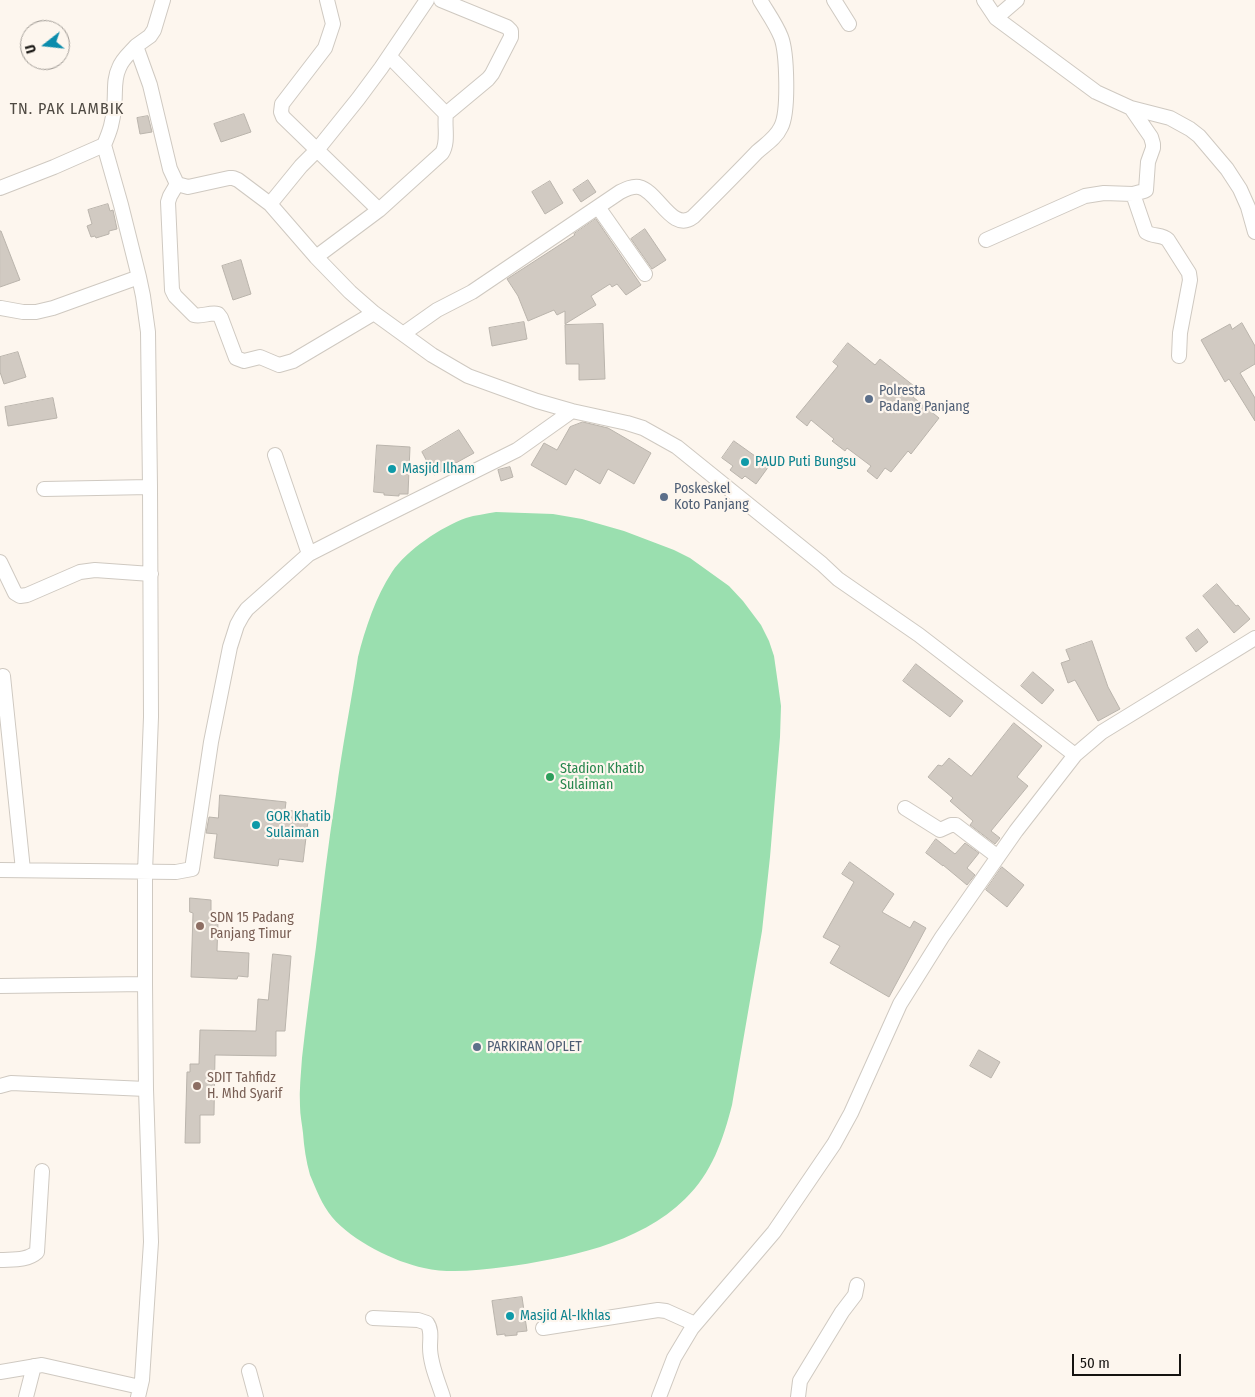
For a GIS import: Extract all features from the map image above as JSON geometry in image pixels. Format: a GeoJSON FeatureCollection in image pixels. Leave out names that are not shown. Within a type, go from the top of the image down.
{"type":"FeatureCollection","features":[{"type":"Feature","properties":{"kind":"street"},"geometry":{"type":"LineString","coordinates":[[0,1372],[42,1364],[139,1392],[142,1380],[150,1242],[145,984],[145,872],[152,717],[148,332],[139,277],[104,145],[112,125],[115,106],[115,79],[118,69],[136,46],[150,36],[154,30],[164,0]]}},
{"type":"Feature","properties":{"kind":"street"},"geometry":{"type":"LineString","coordinates":[[328,0],[333,24],[328,43],[282,104],[281,112],[283,117],[379,210]]}},
{"type":"Feature","properties":{"kind":"street"},"geometry":{"type":"LineString","coordinates":[[270,204],[358,99],[427,0]]}},
{"type":"Feature","properties":{"kind":"street"},"geometry":{"type":"LineString","coordinates":[[316,257],[379,210],[442,153],[445,144],[446,114],[488,79],[512,34],[507,26],[441,0]]}},
{"type":"Feature","properties":{"kind":"street"},"geometry":{"type":"LineString","coordinates":[[403,334],[437,310],[472,292],[620,192],[632,187],[638,187],[648,192],[675,219],[689,220],[761,148],[774,138],[785,117],[786,57],[781,36],[760,0]]}},
{"type":"Feature","properties":{"kind":"street"},"geometry":{"type":"LineString","coordinates":[[834,0],[849,24]]}},
{"type":"Feature","properties":{"kind":"street"},"geometry":{"type":"LineString","coordinates":[[984,0],[996,18],[1096,92],[1131,108],[1170,118],[1190,129],[1227,169],[1240,189],[1248,207],[1255,232]]}},
{"type":"Feature","properties":{"kind":"street"},"geometry":{"type":"LineString","coordinates":[[996,18],[1017,0]]}},
{"type":"Feature","properties":{"kind":"street"},"geometry":{"type":"LineString","coordinates":[[136,46],[150,85],[170,169],[177,184],[188,187],[233,178],[238,180],[270,204],[316,257],[350,292],[374,313],[432,355],[468,376],[572,411],[627,422],[643,428],[677,448],[822,564],[838,579],[919,635],[1074,754]]}},
{"type":"Feature","properties":{"kind":"street"},"geometry":{"type":"LineString","coordinates":[[389,56],[446,114]]}},
{"type":"Feature","properties":{"kind":"street"},"geometry":{"type":"LineString","coordinates":[[986,240],[1085,196],[1104,193],[1133,194],[1146,190],[1148,162],[1154,144],[1131,108]]}},
{"type":"Feature","properties":{"kind":"street"},"geometry":{"type":"LineString","coordinates":[[0,188],[104,145]]}},
{"type":"Feature","properties":{"kind":"street"},"geometry":{"type":"LineString","coordinates":[[177,184],[168,202],[172,290],[175,296],[194,315],[218,314],[236,358],[244,361],[260,358],[279,365],[285,364],[374,313]]}},
{"type":"Feature","properties":{"kind":"street"},"geometry":{"type":"LineString","coordinates":[[1133,194],[1146,232],[1168,240],[1189,273],[1190,280],[1180,333],[1179,356]]}},
{"type":"Feature","properties":{"kind":"street"},"geometry":{"type":"LineString","coordinates":[[598,207],[645,274]]}},
{"type":"Feature","properties":{"kind":"street"},"geometry":{"type":"LineString","coordinates":[[2,308],[23,312],[36,312],[53,308],[139,277]]}},
{"type":"Feature","properties":{"kind":"street"},"geometry":{"type":"LineString","coordinates":[[0,870],[176,872],[192,869],[211,742],[230,647],[237,625],[247,609],[309,554],[517,450],[572,411]]}},
{"type":"Feature","properties":{"kind":"street"},"geometry":{"type":"LineString","coordinates":[[275,455],[309,554]]}},
{"type":"Feature","properties":{"kind":"street"},"geometry":{"type":"LineString","coordinates":[[44,489],[150,487]]}},
{"type":"Feature","properties":{"kind":"street"},"geometry":{"type":"LineString","coordinates":[[0,562],[15,592],[20,596],[27,595],[80,572],[95,570],[151,574]]}},
{"type":"Feature","properties":{"kind":"street"},"geometry":{"type":"LineString","coordinates":[[659,1397],[674,1358],[695,1324],[774,1232],[834,1144],[851,1113],[900,1004],[942,937],[998,856],[1074,754],[1102,732],[1255,638]]}},
{"type":"Feature","properties":{"kind":"street"},"geometry":{"type":"LineString","coordinates":[[3,676],[23,870]]}},
{"type":"Feature","properties":{"kind":"street"},"geometry":{"type":"LineString","coordinates":[[905,808],[940,830],[956,825],[998,856]]}},
{"type":"Feature","properties":{"kind":"street"},"geometry":{"type":"LineString","coordinates":[[0,986],[145,984]]}},
{"type":"Feature","properties":{"kind":"street"},"geometry":{"type":"LineString","coordinates":[[0,1086],[11,1083],[146,1089]]}},
{"type":"Feature","properties":{"kind":"street"},"geometry":{"type":"LineString","coordinates":[[0,1260],[24,1258],[32,1256],[37,1252],[42,1171]]}},
{"type":"Feature","properties":{"kind":"street"},"geometry":{"type":"LineString","coordinates":[[798,1397],[800,1381],[852,1299],[857,1285]]}},
{"type":"Feature","properties":{"kind":"street"},"geometry":{"type":"LineString","coordinates":[[543,1328],[658,1310],[666,1311],[695,1324]]}},
{"type":"Feature","properties":{"kind":"street"},"geometry":{"type":"LineString","coordinates":[[374,1318],[418,1320],[427,1323],[430,1331],[432,1365],[443,1397]]}},
{"type":"Feature","properties":{"kind":"street"},"geometry":{"type":"LineString","coordinates":[[26,1397],[34,1366]]}},
{"type":"Feature","properties":{"kind":"street"},"geometry":{"type":"LineString","coordinates":[[249,1371],[256,1397]]}},
{"type":"Feature","properties":{"kind":"green space"},"geometry":{"type":"Polygon","coordinates":[[[496,512],[553,514],[582,519],[624,531],[690,558],[729,586],[761,625],[769,641],[774,656],[781,706],[780,737],[762,931],[732,1105],[725,1131],[709,1167],[694,1189],[667,1215],[624,1238],[576,1254],[527,1264],[474,1270],[444,1271],[413,1265],[387,1256],[351,1234],[328,1212],[310,1175],[307,1164],[300,1113],[300,1082],[338,777],[358,657],[368,624],[381,591],[392,572],[415,548],[456,522],[469,517],[496,512]]]}},
{"type":"Feature","properties":{"kind":"building"},"geometry":{"type":"Polygon","coordinates":[[[244,114],[251,132],[221,142],[214,124],[244,114]]]}},
{"type":"Feature","properties":{"kind":"building"},"geometry":{"type":"Polygon","coordinates":[[[148,116],[152,132],[140,134],[137,118],[148,116]]]}},
{"type":"Feature","properties":{"kind":"building"},"geometry":{"type":"Polygon","coordinates":[[[588,180],[596,192],[581,202],[573,190],[588,180]]]}},
{"type":"Feature","properties":{"kind":"building"},"geometry":{"type":"Polygon","coordinates":[[[550,181],[563,203],[545,214],[532,192],[550,181]]]}},
{"type":"Feature","properties":{"kind":"building"},"geometry":{"type":"Polygon","coordinates":[[[108,204],[110,211],[113,210],[117,229],[96,238],[95,236],[91,237],[87,226],[92,224],[88,210],[108,204]]]}},
{"type":"Feature","properties":{"kind":"building"},"geometry":{"type":"Polygon","coordinates":[[[596,219],[641,285],[626,295],[617,284],[612,287],[610,284],[591,296],[596,305],[565,324],[565,311],[557,315],[554,310],[528,321],[518,296],[507,279],[575,235],[596,219]]]}},
{"type":"Feature","properties":{"kind":"building"},"geometry":{"type":"Polygon","coordinates":[[[645,229],[666,260],[652,269],[631,239],[645,229]]]}},
{"type":"Feature","properties":{"kind":"building"},"geometry":{"type":"Polygon","coordinates":[[[0,231],[20,280],[0,287],[0,231]]]}},
{"type":"Feature","properties":{"kind":"building"},"geometry":{"type":"Polygon","coordinates":[[[241,260],[251,294],[233,300],[222,266],[241,260]]]}},
{"type":"Feature","properties":{"kind":"building"},"geometry":{"type":"Polygon","coordinates":[[[524,322],[527,339],[492,346],[489,328],[524,322]]]}},
{"type":"Feature","properties":{"kind":"building"},"geometry":{"type":"Polygon","coordinates":[[[1242,323],[1255,346],[1255,364],[1240,373],[1255,398],[1255,421],[1229,379],[1225,382],[1201,340],[1230,324],[1232,329],[1242,323]]]}},
{"type":"Feature","properties":{"kind":"building"},"geometry":{"type":"Polygon","coordinates":[[[603,324],[605,379],[579,380],[579,364],[566,364],[565,325],[603,324]]]}},
{"type":"Feature","properties":{"kind":"building"},"geometry":{"type":"Polygon","coordinates":[[[848,343],[875,365],[880,359],[919,390],[913,397],[939,418],[911,454],[908,451],[891,472],[885,468],[877,479],[867,471],[871,466],[847,448],[845,451],[811,420],[807,426],[796,417],[838,366],[833,362],[848,343]]]}},
{"type":"Feature","properties":{"kind":"building"},"geometry":{"type":"Polygon","coordinates":[[[18,352],[26,377],[4,384],[0,372],[0,357],[18,352]]]}},
{"type":"Feature","properties":{"kind":"building"},"geometry":{"type":"Polygon","coordinates":[[[53,398],[57,418],[8,426],[5,407],[53,398]]]}},
{"type":"Feature","properties":{"kind":"building"},"geometry":{"type":"Polygon","coordinates":[[[583,422],[608,428],[651,453],[634,484],[608,469],[600,484],[575,469],[566,485],[531,465],[544,443],[557,450],[570,427],[583,422]]]}},
{"type":"Feature","properties":{"kind":"building"},"geometry":{"type":"Polygon","coordinates":[[[459,430],[474,453],[434,475],[422,452],[459,430]]]}},
{"type":"Feature","properties":{"kind":"building","name":"PAUD Puti Bungsu"},"geometry":{"type":"Polygon","coordinates":[[[734,441],[769,466],[756,484],[745,476],[742,479],[730,470],[733,466],[722,458],[734,441]]]}},
{"type":"Feature","properties":{"kind":"building","name":"Masjid Ilham"},"geometry":{"type":"Polygon","coordinates":[[[377,445],[410,447],[408,494],[399,494],[399,496],[374,492],[377,445]]]}},
{"type":"Feature","properties":{"kind":"building"},"geometry":{"type":"Polygon","coordinates":[[[510,467],[513,477],[501,481],[498,470],[510,467]]]}},
{"type":"Feature","properties":{"kind":"building"},"geometry":{"type":"Polygon","coordinates":[[[1217,584],[1250,619],[1234,633],[1203,596],[1217,584]]]}},
{"type":"Feature","properties":{"kind":"building"},"geometry":{"type":"Polygon","coordinates":[[[1198,629],[1208,642],[1196,652],[1186,638],[1198,629]]]}},
{"type":"Feature","properties":{"kind":"building"},"geometry":{"type":"Polygon","coordinates":[[[1092,641],[1108,687],[1120,709],[1098,721],[1075,680],[1068,683],[1061,663],[1070,660],[1066,650],[1092,641]]]}},
{"type":"Feature","properties":{"kind":"building"},"geometry":{"type":"Polygon","coordinates":[[[916,664],[963,701],[950,717],[903,681],[916,664]]]}},
{"type":"Feature","properties":{"kind":"building"},"geometry":{"type":"Polygon","coordinates":[[[1033,672],[1054,690],[1042,704],[1021,686],[1033,672]]]}},
{"type":"Feature","properties":{"kind":"building"},"geometry":{"type":"Polygon","coordinates":[[[1014,723],[1042,746],[1017,777],[1028,786],[991,831],[1000,838],[995,844],[970,825],[973,821],[950,801],[953,798],[928,777],[938,765],[942,766],[949,758],[971,776],[1014,723]]]}},
{"type":"Feature","properties":{"kind":"building","name":"GOR Khatib Sulaiman"},"geometry":{"type":"Polygon","coordinates":[[[220,795],[286,802],[285,810],[309,813],[303,862],[279,859],[278,866],[214,858],[217,834],[206,833],[209,817],[218,818],[220,795]]]}},
{"type":"Feature","properties":{"kind":"building"},"geometry":{"type":"Polygon","coordinates":[[[936,839],[955,854],[965,843],[979,853],[967,868],[975,875],[967,885],[926,853],[936,839]]]}},
{"type":"Feature","properties":{"kind":"building"},"geometry":{"type":"Polygon","coordinates":[[[850,862],[894,894],[882,912],[910,928],[914,921],[926,928],[889,997],[830,963],[840,946],[823,937],[854,882],[842,874],[850,862]]]}},
{"type":"Feature","properties":{"kind":"building"},"geometry":{"type":"Polygon","coordinates":[[[1002,867],[1024,885],[1007,907],[986,890],[1002,867]]]}},
{"type":"Feature","properties":{"kind":"building"},"geometry":{"type":"Polygon","coordinates":[[[190,898],[211,900],[211,911],[214,911],[215,922],[218,922],[217,951],[249,953],[248,977],[238,976],[237,979],[191,977],[193,913],[190,912],[190,898]]]}},
{"type":"Feature","properties":{"kind":"building"},"geometry":{"type":"Polygon","coordinates":[[[273,954],[291,956],[285,1031],[276,1031],[276,1056],[215,1055],[214,1115],[200,1115],[200,1143],[185,1143],[187,1072],[190,1072],[190,1064],[199,1064],[200,1030],[256,1031],[258,999],[268,1000],[273,954]]]}},
{"type":"Feature","properties":{"kind":"building"},"geometry":{"type":"Polygon","coordinates":[[[979,1050],[1000,1062],[991,1078],[970,1066],[979,1050]]]}},
{"type":"Feature","properties":{"kind":"building","name":"Masjid Al-Ikhlas"},"geometry":{"type":"Polygon","coordinates":[[[522,1297],[527,1331],[517,1332],[517,1335],[497,1335],[492,1301],[522,1297]]]}},
{"type":"Feature","properties":{"kind":"place","name":"Polresta Padang Panjang"},"geometry":{"type":"Point","coordinates":[869,399]}},
{"type":"Feature","properties":{"kind":"place","name":"PAUD Puti Bungsu"},"geometry":{"type":"Point","coordinates":[745,462]}},
{"type":"Feature","properties":{"kind":"place","name":"Masjid Ilham"},"geometry":{"type":"Point","coordinates":[392,469]}},
{"type":"Feature","properties":{"kind":"place","name":"Poskeskel Koto Panjang"},"geometry":{"type":"Point","coordinates":[664,497]}},
{"type":"Feature","properties":{"kind":"place","name":"Stadion Khatib Sulaiman"},"geometry":{"type":"Point","coordinates":[550,777]}},
{"type":"Feature","properties":{"kind":"place","name":"GOR Khatib Sulaiman"},"geometry":{"type":"Point","coordinates":[256,825]}},
{"type":"Feature","properties":{"kind":"place","name":"SDN 15 Padang Panjang Timur"},"geometry":{"type":"Point","coordinates":[200,926]}},
{"type":"Feature","properties":{"kind":"place","name":"PARKIRAN OPLET"},"geometry":{"type":"Point","coordinates":[477,1047]}},
{"type":"Feature","properties":{"kind":"place","name":"SDIT Tahfidz H. Mhd Syarif"},"geometry":{"type":"Point","coordinates":[197,1086]}},
{"type":"Feature","properties":{"kind":"place","name":"Masjid Al-Ikhlas"},"geometry":{"type":"Point","coordinates":[510,1316]}},
{"type":"Feature","properties":{"kind":"district","name":"TN. PAK LAMBIK"},"geometry":{"type":"Point","coordinates":[67,110]}}]}
